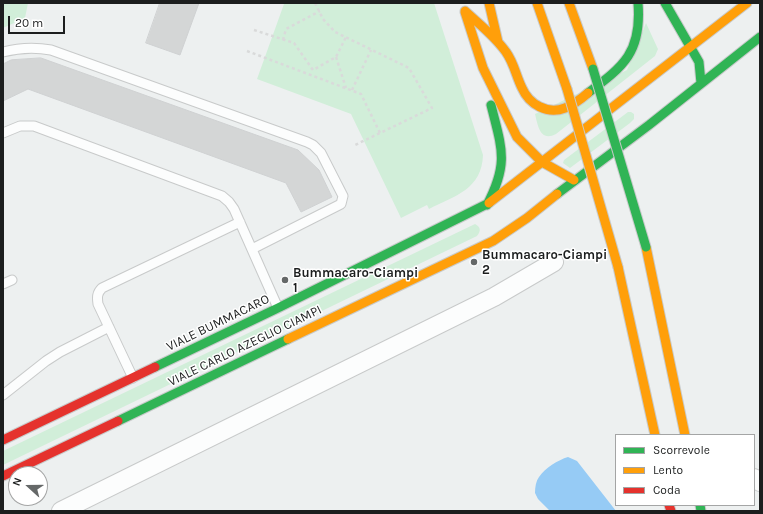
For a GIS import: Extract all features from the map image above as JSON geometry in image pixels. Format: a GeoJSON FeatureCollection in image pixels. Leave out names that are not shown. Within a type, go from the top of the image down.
{"type":"FeatureCollection","features":[{"type":"Feature","properties":{"kind":"main road"},"geometry":{"type":"LineString","coordinates":[[489,3],[505,70]]}},
{"type":"Feature","properties":{"kind":"main road"},"geometry":{"type":"LineString","coordinates":[[537,3],[566,89],[618,268],[655,434]]}},
{"type":"Feature","properties":{"kind":"main road"},"geometry":{"type":"LineString","coordinates":[[569,3],[593,68],[646,247],[686,434]]}},
{"type":"Feature","properties":{"kind":"main road"},"geometry":{"type":"LineString","coordinates":[[463,7],[498,42],[510,58],[524,94],[534,104],[550,110],[558,110],[566,108],[587,94],[621,68],[636,45],[639,31],[638,3]]}},
{"type":"Feature","properties":{"kind":"main road"},"geometry":{"type":"LineString","coordinates":[[665,3],[699,62],[701,83]]}},
{"type":"Feature","properties":{"kind":"main road","name":"VIALE BUMMACARO"},"geometry":{"type":"LineString","coordinates":[[3,440],[479,213],[542,162],[629,100],[691,47],[747,3]]}},
{"type":"Feature","properties":{"kind":"main road"},"geometry":{"type":"LineString","coordinates":[[463,7],[483,68],[500,144],[502,163],[497,183],[487,205]]}},
{"type":"Feature","properties":{"kind":"main road","name":"VIALE CARLO AZEGLIO CIAMPI"},"geometry":{"type":"LineString","coordinates":[[3,476],[493,237],[527,218],[574,180],[649,125],[760,37]]}},
{"type":"Feature","properties":{"kind":"main road"},"geometry":{"type":"LineString","coordinates":[[483,68],[516,137],[542,162],[574,180]]}},
{"type":"Feature","properties":{"kind":"main road"},"geometry":{"type":"LineString","coordinates":[[645,114],[649,125]]}},
{"type":"Feature","properties":{"kind":"main road"},"geometry":{"type":"LineString","coordinates":[[526,133],[533,154]]}},
{"type":"Feature","properties":{"kind":"street"},"geometry":{"type":"LineString","coordinates":[[61,511],[487,300],[554,262]]}},
{"type":"Feature","properties":{"kind":"lane"},"geometry":{"type":"LineString","coordinates":[[3,52],[33,48],[51,50],[307,142],[318,149],[343,196],[341,204],[252,249]]}},
{"type":"Feature","properties":{"kind":"lane"},"geometry":{"type":"LineString","coordinates":[[3,133],[20,126],[34,126],[214,192],[229,202],[240,222],[278,308]]}},
{"type":"Feature","properties":{"kind":"lane"},"geometry":{"type":"LineString","coordinates":[[133,378],[98,304],[97,297],[99,291],[102,288],[240,222]]}},
{"type":"Feature","properties":{"kind":"lane"},"geometry":{"type":"LineString","coordinates":[[3,284],[12,280]]}},
{"type":"Feature","properties":{"kind":"lane"},"geometry":{"type":"LineString","coordinates":[[3,395],[55,355],[109,327]]}},
{"type":"Feature","properties":{"kind":"path"},"geometry":{"type":"LineString","coordinates":[[315,3],[323,19],[335,32],[409,68],[432,108],[352,146]]}},
{"type":"Feature","properties":{"kind":"path"},"geometry":{"type":"LineString","coordinates":[[283,40],[286,28],[320,11]]}},
{"type":"Feature","properties":{"kind":"path"},"geometry":{"type":"LineString","coordinates":[[254,30],[294,44],[313,70]]}},
{"type":"Feature","properties":{"kind":"path"},"geometry":{"type":"LineString","coordinates":[[311,75],[313,70],[336,57],[346,37]]}},
{"type":"Feature","properties":{"kind":"path"},"geometry":{"type":"LineString","coordinates":[[352,90],[371,50]]}},
{"type":"Feature","properties":{"kind":"path"},"geometry":{"type":"LineString","coordinates":[[246,51],[361,94],[380,133]]}},
{"type":"Feature","properties":{"kind":"path"},"geometry":{"type":"LineString","coordinates":[[336,57],[346,88]]}},
{"type":"Feature","properties":{"kind":"green space"},"geometry":{"type":"Polygon","coordinates":[[[3,3],[28,3],[25,18],[3,28],[3,3]]]}},
{"type":"Feature","properties":{"kind":"green space"},"geometry":{"type":"Polygon","coordinates":[[[434,3],[483,155],[478,176],[472,184],[448,200],[429,209],[427,205],[401,218],[351,114],[257,79],[284,4],[434,3]]]}},
{"type":"Feature","properties":{"kind":"green space"},"geometry":{"type":"Polygon","coordinates":[[[646,23],[658,49],[655,56],[556,134],[546,136],[543,134],[539,128],[535,114],[627,70],[646,23]]]}},
{"type":"Feature","properties":{"kind":"green space"},"geometry":{"type":"Polygon","coordinates":[[[628,112],[634,114],[634,119],[630,123],[570,168],[563,163],[564,160],[628,112]]]}},
{"type":"Feature","properties":{"kind":"green space"},"geometry":{"type":"Polygon","coordinates":[[[475,224],[480,229],[477,236],[3,465],[3,451],[475,224]]]}},
{"type":"Feature","properties":{"kind":"water"},"geometry":{"type":"Polygon","coordinates":[[[568,457],[577,461],[616,511],[550,511],[538,499],[535,491],[536,482],[539,477],[552,465],[568,457]]]}},
{"type":"Feature","properties":{"kind":"building"},"geometry":{"type":"Polygon","coordinates":[[[160,3],[199,3],[180,55],[146,43],[160,3]]]}},
{"type":"Feature","properties":{"kind":"building"},"geometry":{"type":"Polygon","coordinates":[[[41,58],[298,150],[319,170],[332,197],[301,212],[286,183],[28,89],[3,101],[3,64],[11,60],[41,58]]]}},
{"type":"Feature","properties":{"kind":"traffic: fast"},"geometry":{"type":"LineString","coordinates":[[588,93],[621,66],[628,56],[637,34],[638,3]]}},
{"type":"Feature","properties":{"kind":"traffic: fast"},"geometry":{"type":"LineString","coordinates":[[665,3],[699,62],[701,83]]}},
{"type":"Feature","properties":{"kind":"traffic: fast"},"geometry":{"type":"LineString","coordinates":[[557,194],[649,125],[760,37]]}},
{"type":"Feature","properties":{"kind":"traffic: fast"},"geometry":{"type":"LineString","coordinates":[[593,69],[646,247]]}},
{"type":"Feature","properties":{"kind":"traffic: fast"},"geometry":{"type":"LineString","coordinates":[[487,205],[494,190],[501,167],[500,145],[491,105]]}},
{"type":"Feature","properties":{"kind":"traffic: fast"},"geometry":{"type":"LineString","coordinates":[[155,367],[278,308],[489,203]]}},
{"type":"Feature","properties":{"kind":"traffic: fast"},"geometry":{"type":"LineString","coordinates":[[118,421],[288,339]]}},
{"type":"Feature","properties":{"kind":"traffic: fast"},"geometry":{"type":"LineString","coordinates":[[700,506],[701,511]]}},
{"type":"Feature","properties":{"kind":"traffic: slow"},"geometry":{"type":"LineString","coordinates":[[489,3],[498,42]]}},
{"type":"Feature","properties":{"kind":"traffic: slow"},"geometry":{"type":"LineString","coordinates":[[537,3],[567,89]]}},
{"type":"Feature","properties":{"kind":"traffic: slow"},"geometry":{"type":"LineString","coordinates":[[569,3],[593,69]]}},
{"type":"Feature","properties":{"kind":"traffic: slow"},"geometry":{"type":"LineString","coordinates":[[489,203],[747,3]]}},
{"type":"Feature","properties":{"kind":"traffic: slow"},"geometry":{"type":"LineString","coordinates":[[465,11],[487,30],[502,46],[511,61],[525,94],[539,107],[558,110],[580,100],[588,93]]}},
{"type":"Feature","properties":{"kind":"traffic: slow"},"geometry":{"type":"LineString","coordinates":[[465,12],[483,68],[517,137],[542,162],[574,180]]}},
{"type":"Feature","properties":{"kind":"traffic: slow"},"geometry":{"type":"LineString","coordinates":[[567,89],[618,267]]}},
{"type":"Feature","properties":{"kind":"traffic: slow"},"geometry":{"type":"LineString","coordinates":[[288,339],[493,241],[527,218],[557,194]]}},
{"type":"Feature","properties":{"kind":"traffic: slow"},"geometry":{"type":"LineString","coordinates":[[646,247],[685,434]]}},
{"type":"Feature","properties":{"kind":"traffic: slow"},"geometry":{"type":"LineString","coordinates":[[618,267],[655,434]]}},
{"type":"Feature","properties":{"kind":"traffic: jam"},"geometry":{"type":"LineString","coordinates":[[3,440],[155,367]]}},
{"type":"Feature","properties":{"kind":"traffic: jam"},"geometry":{"type":"LineString","coordinates":[[3,476],[118,421]]}},
{"type":"Feature","properties":{"kind":"traffic: jam"},"geometry":{"type":"LineString","coordinates":[[669,506],[671,511]]}},
{"type":"Feature","properties":{"kind":"place","name":"Bummacaro-Ciampi 2"},"geometry":{"type":"Point","coordinates":[474,262]}},
{"type":"Feature","properties":{"kind":"place","name":"Bummacaro-Ciampi 1"},"geometry":{"type":"Point","coordinates":[285,280]}}]}
